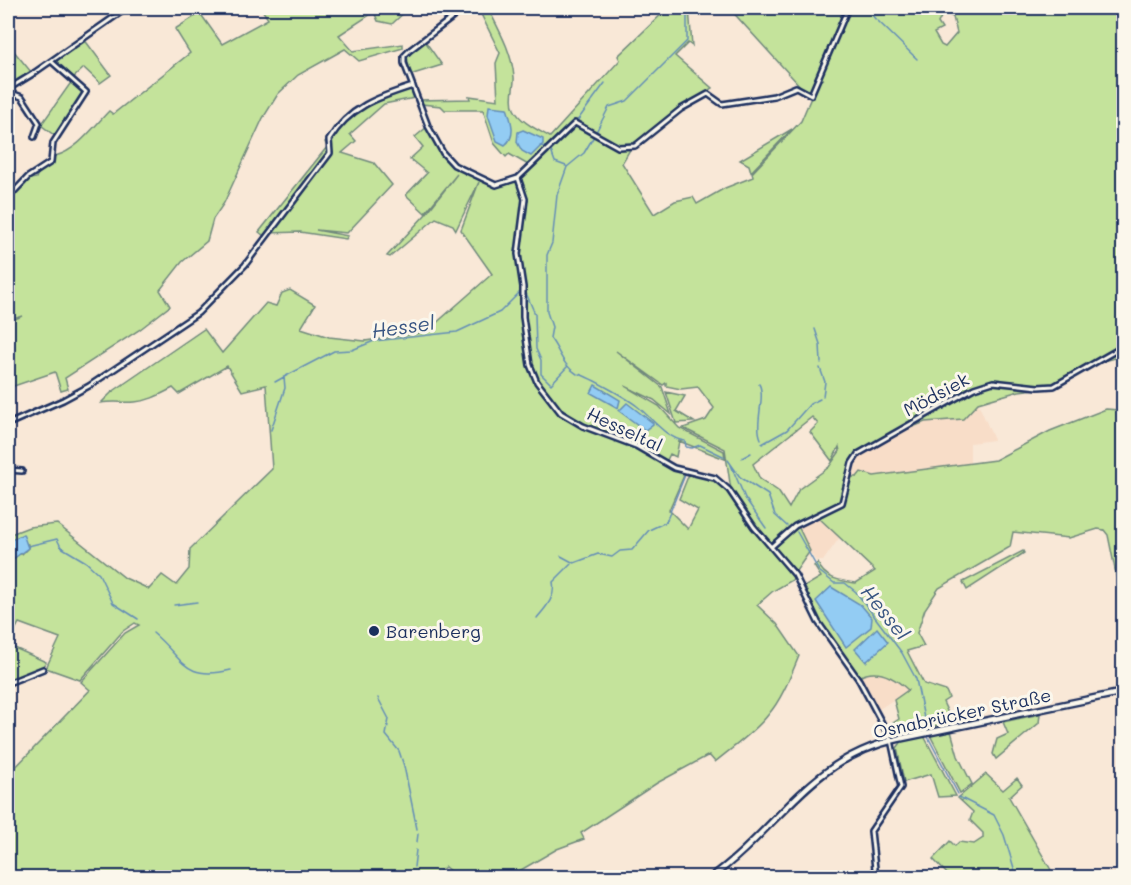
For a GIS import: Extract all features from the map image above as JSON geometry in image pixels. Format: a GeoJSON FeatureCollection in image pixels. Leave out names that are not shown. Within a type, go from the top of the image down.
{"type":"FeatureCollection","features":[{"type":"Feature","properties":{"kind":"main road","name":"Osnabrücker Straße"},"geometry":{"type":"LineString","coordinates":[[710,878],[736,857],[825,770],[857,752],[891,740],[1124,692]]}},
{"type":"Feature","properties":{"kind":"street"},"geometry":{"type":"LineString","coordinates":[[34,137],[39,123],[22,97],[8,90],[127,8]]}},
{"type":"Feature","properties":{"kind":"street"},"geometry":{"type":"LineString","coordinates":[[465,8],[404,56],[428,126],[443,153],[454,165],[493,185],[518,177],[575,123],[618,147],[635,146],[681,109],[708,94],[722,105],[774,96],[796,87],[811,95],[848,8]]}},
{"type":"Feature","properties":{"kind":"street"},"geometry":{"type":"LineString","coordinates":[[8,198],[28,177],[51,162],[53,143],[86,92],[51,61]]}},
{"type":"Feature","properties":{"kind":"street"},"geometry":{"type":"LineString","coordinates":[[8,424],[80,390],[198,313],[246,265],[330,153],[329,140],[347,118],[370,101],[413,86]]}},
{"type":"Feature","properties":{"kind":"street","name":"Hesseltal"},"geometry":{"type":"LineString","coordinates":[[518,177],[525,199],[518,254],[523,287],[523,317],[530,365],[544,394],[561,413],[595,432],[636,446],[674,468],[722,482],[795,575],[818,622],[859,680],[891,740],[901,787],[871,831],[876,878]]}},
{"type":"Feature","properties":{"kind":"street","name":"Mödsiek"},"geometry":{"type":"LineString","coordinates":[[771,547],[795,526],[842,503],[854,458],[895,432],[988,383],[1054,386],[1124,346]]}},
{"type":"Feature","properties":{"kind":"street"},"geometry":{"type":"LineString","coordinates":[[8,470],[21,471]]}},
{"type":"Feature","properties":{"kind":"street"},"geometry":{"type":"LineString","coordinates":[[8,683],[44,669]]}},
{"type":"Feature","properties":{"kind":"shaded area"},"geometry":{"type":"Polygon","coordinates":[[[978,403],[994,440],[970,443],[970,464],[874,476],[861,472],[857,477],[849,477],[857,458],[904,428],[906,430],[925,422],[962,418],[978,403]]]}},
{"type":"Feature","properties":{"kind":"shaded area"},"geometry":{"type":"Polygon","coordinates":[[[819,518],[840,537],[823,561],[816,561],[811,554],[808,557],[810,550],[798,526],[819,518]]]}},
{"type":"Feature","properties":{"kind":"shaded area"},"geometry":{"type":"Polygon","coordinates":[[[874,672],[891,677],[908,690],[878,710],[859,677],[874,672]]]}},
{"type":"Feature","properties":{"kind":"green space"},"geometry":{"type":"Polygon","coordinates":[[[261,8],[409,8],[392,24],[378,21],[374,12],[339,35],[353,51],[403,44],[403,48],[359,61],[345,49],[298,75],[278,94],[263,118],[224,203],[213,219],[207,241],[182,262],[160,290],[170,306],[139,330],[65,378],[68,389],[61,391],[55,372],[8,388],[8,322],[22,316],[8,321],[8,201],[29,179],[36,178],[55,156],[78,144],[109,111],[113,114],[190,53],[175,29],[200,13],[222,44],[268,19],[261,8]]]}},
{"type":"Feature","properties":{"kind":"green space"},"geometry":{"type":"Polygon","coordinates":[[[478,8],[488,8],[508,50],[514,77],[512,101],[514,109],[525,122],[550,137],[620,60],[618,56],[668,8],[689,8],[692,46],[688,43],[675,56],[712,88],[675,112],[647,137],[622,148],[631,148],[622,163],[654,214],[675,201],[693,197],[697,204],[725,188],[753,177],[752,173],[801,121],[818,81],[824,79],[819,79],[850,8],[1123,8],[1123,356],[1097,363],[1059,386],[1019,391],[978,403],[963,419],[925,422],[905,430],[903,427],[853,457],[840,502],[799,521],[772,543],[755,527],[731,490],[725,449],[683,428],[706,420],[714,408],[698,387],[681,389],[666,386],[666,383],[663,385],[616,351],[662,387],[671,414],[654,400],[625,386],[659,406],[679,428],[724,451],[725,459],[679,441],[676,457],[670,454],[666,462],[663,459],[662,462],[685,473],[669,510],[688,529],[698,510],[679,499],[689,474],[713,479],[723,485],[794,579],[773,591],[757,605],[777,624],[799,656],[778,702],[750,734],[715,762],[709,755],[657,783],[581,833],[584,839],[557,849],[509,877],[457,877],[445,867],[436,874],[424,877],[8,877],[8,775],[90,690],[81,682],[125,633],[139,625],[135,623],[123,631],[80,680],[46,668],[60,638],[19,623],[8,643],[8,548],[10,554],[22,554],[28,548],[28,544],[11,540],[8,545],[8,535],[29,527],[57,524],[125,578],[149,589],[162,575],[176,585],[189,569],[190,549],[272,469],[266,385],[242,391],[227,366],[179,394],[173,388],[140,401],[101,403],[112,392],[204,329],[222,353],[266,303],[276,306],[282,293],[290,290],[315,305],[301,328],[329,337],[365,341],[426,332],[492,274],[461,230],[479,182],[456,230],[453,225],[436,218],[390,257],[387,256],[426,214],[457,174],[425,213],[406,195],[427,173],[410,159],[423,147],[415,137],[427,127],[453,164],[470,176],[493,186],[516,180],[521,188],[523,206],[516,259],[521,296],[525,300],[520,250],[527,205],[521,176],[575,125],[593,131],[575,122],[530,166],[509,154],[506,157],[494,143],[483,110],[445,110],[441,106],[421,104],[419,100],[470,99],[469,96],[498,100],[496,63],[500,53],[478,8]],[[899,13],[942,15],[938,23],[942,29],[934,33],[941,45],[945,47],[957,33],[953,17],[949,15],[899,13]],[[812,417],[753,464],[760,479],[778,491],[789,508],[799,489],[829,467],[840,451],[839,447],[832,461],[810,432],[818,424],[812,417]]]}},
{"type":"Feature","properties":{"kind":"green space"},"geometry":{"type":"Polygon","coordinates":[[[729,8],[846,8],[812,91],[808,92],[801,87],[729,8]]]}},
{"type":"Feature","properties":{"kind":"green space"},"geometry":{"type":"Polygon","coordinates":[[[84,39],[111,75],[100,83],[84,68],[73,78],[55,62],[84,39]]]}},
{"type":"Feature","properties":{"kind":"green space"},"geometry":{"type":"Polygon","coordinates":[[[425,41],[442,65],[410,75],[407,55],[425,41]]]}},
{"type":"Feature","properties":{"kind":"green space"},"geometry":{"type":"Polygon","coordinates":[[[8,44],[32,73],[8,88],[8,44]]]}},
{"type":"Feature","properties":{"kind":"green space"},"geometry":{"type":"Polygon","coordinates":[[[72,81],[84,91],[84,94],[55,136],[41,125],[72,81]]]}},
{"type":"Feature","properties":{"kind":"green space"},"geometry":{"type":"Polygon","coordinates":[[[412,88],[415,98],[384,104],[350,134],[356,141],[342,153],[374,163],[392,185],[347,233],[316,230],[348,236],[346,239],[300,232],[269,233],[329,153],[264,236],[259,232],[327,147],[325,142],[356,110],[383,97],[412,88]]]}},
{"type":"Feature","properties":{"kind":"green space"},"geometry":{"type":"Polygon","coordinates":[[[792,129],[751,172],[749,165],[740,160],[792,129]]]}},
{"type":"Feature","properties":{"kind":"green space"},"geometry":{"type":"Polygon","coordinates":[[[666,392],[685,396],[676,411],[694,422],[676,423],[666,392]]]}},
{"type":"Feature","properties":{"kind":"green space"},"geometry":{"type":"Polygon","coordinates":[[[1106,409],[1119,410],[1123,415],[1124,566],[1117,579],[1108,535],[1104,530],[1098,529],[1069,538],[1013,532],[1010,547],[939,588],[925,609],[917,633],[924,646],[907,651],[924,684],[946,691],[949,698],[943,702],[952,722],[892,735],[887,727],[899,719],[894,700],[908,690],[897,681],[879,673],[859,677],[820,621],[804,587],[821,577],[814,566],[818,563],[824,573],[829,576],[856,583],[875,571],[819,518],[843,504],[849,477],[857,477],[861,472],[874,476],[995,460],[1050,431],[1106,409]]]}},
{"type":"Feature","properties":{"kind":"green space"},"geometry":{"type":"Polygon","coordinates":[[[798,526],[810,551],[796,571],[775,548],[798,526]]]}},
{"type":"Feature","properties":{"kind":"green space"},"geometry":{"type":"Polygon","coordinates":[[[1023,551],[1024,553],[967,590],[963,582],[1023,551]]]}},
{"type":"Feature","properties":{"kind":"green space"},"geometry":{"type":"Polygon","coordinates":[[[8,645],[46,662],[42,667],[8,682],[8,645]]]}},
{"type":"Feature","properties":{"kind":"green space"},"geometry":{"type":"Polygon","coordinates":[[[1040,714],[1039,723],[996,759],[993,754],[997,739],[1008,734],[1003,722],[1040,714]]]}},
{"type":"Feature","properties":{"kind":"green space"},"geometry":{"type":"Polygon","coordinates":[[[951,731],[958,756],[972,784],[960,793],[930,735],[951,731]]]}},
{"type":"Feature","properties":{"kind":"green space"},"geometry":{"type":"Polygon","coordinates":[[[924,736],[956,796],[938,797],[931,774],[904,782],[897,748],[903,740],[924,736]]]}},
{"type":"Feature","properties":{"kind":"green space"},"geometry":{"type":"Polygon","coordinates":[[[986,774],[1003,790],[1017,778],[1022,785],[1009,797],[1055,877],[950,877],[933,859],[950,841],[955,846],[959,842],[974,844],[983,838],[983,833],[970,820],[973,812],[958,798],[986,774]]]}},
{"type":"Feature","properties":{"kind":"water"},"geometry":{"type":"Polygon","coordinates":[[[489,106],[507,108],[512,133],[505,145],[497,141],[488,115],[489,106]]]}},
{"type":"Feature","properties":{"kind":"water"},"geometry":{"type":"Polygon","coordinates":[[[523,130],[543,139],[543,144],[531,156],[522,151],[517,142],[518,132],[523,130]]]}},
{"type":"Feature","properties":{"kind":"water"},"geometry":{"type":"Polygon","coordinates":[[[595,385],[620,400],[618,408],[591,393],[595,385]]]}},
{"type":"Feature","properties":{"kind":"water"},"geometry":{"type":"Polygon","coordinates":[[[627,403],[653,424],[645,430],[619,411],[627,403]]]}},
{"type":"Feature","properties":{"kind":"water"},"geometry":{"type":"Polygon","coordinates":[[[23,534],[28,548],[13,559],[8,545],[11,540],[23,534]]]}},
{"type":"Feature","properties":{"kind":"water"},"geometry":{"type":"Polygon","coordinates":[[[831,587],[861,605],[872,618],[871,627],[846,647],[816,601],[831,587]]]}},
{"type":"Feature","properties":{"kind":"water"},"geometry":{"type":"Polygon","coordinates":[[[877,628],[888,642],[866,662],[855,649],[877,628]]]}},
{"type":"Feature","properties":{"kind":"waterway","name":"Hessel"},"geometry":{"type":"LineString","coordinates":[[596,132],[609,107],[627,101],[687,41],[687,8]]}},
{"type":"Feature","properties":{"kind":"waterway"},"geometry":{"type":"LineString","coordinates":[[876,20],[872,15],[878,9]]}},
{"type":"Feature","properties":{"kind":"waterway"},"geometry":{"type":"LineString","coordinates":[[878,21],[917,59]]}},
{"type":"Feature","properties":{"kind":"waterway","name":"Hessel"},"geometry":{"type":"LineString","coordinates":[[577,121],[605,83]]}},
{"type":"Feature","properties":{"kind":"waterway","name":"Hessel"},"geometry":{"type":"LineString","coordinates":[[566,166],[555,162],[551,151],[572,128]]}},
{"type":"Feature","properties":{"kind":"waterway","name":"Hessel"},"geometry":{"type":"LineString","coordinates":[[577,374],[565,362],[550,338],[552,327],[547,312],[547,255],[552,243],[557,195],[567,167],[584,153],[594,136]]}},
{"type":"Feature","properties":{"kind":"waterway","name":"Hessel"},"geometry":{"type":"LineString","coordinates":[[540,146],[546,147]]}},
{"type":"Feature","properties":{"kind":"waterway","name":"Hessel"},"geometry":{"type":"LineString","coordinates":[[271,430],[285,388],[284,377],[334,351],[352,350],[374,341],[457,332],[500,312],[520,292]]}},
{"type":"Feature","properties":{"kind":"waterway","name":"Hessel"},"geometry":{"type":"LineString","coordinates":[[526,293],[535,314],[536,349],[541,360],[541,374],[551,384],[567,367]]}},
{"type":"Feature","properties":{"kind":"waterway"},"geometry":{"type":"LineString","coordinates":[[815,329],[820,344],[821,363]]}},
{"type":"Feature","properties":{"kind":"waterway"},"geometry":{"type":"LineString","coordinates":[[820,368],[825,382],[823,396]]}},
{"type":"Feature","properties":{"kind":"waterway","name":"Hessel"},"geometry":{"type":"LineString","coordinates":[[579,374],[632,402],[665,432],[685,441],[686,447],[692,448],[700,445],[725,457]]}},
{"type":"Feature","properties":{"kind":"waterway","name":"Hessel"},"geometry":{"type":"LineString","coordinates":[[275,382],[284,377]]}},
{"type":"Feature","properties":{"kind":"waterway"},"geometry":{"type":"LineString","coordinates":[[759,384],[761,389],[759,426],[761,439]]}},
{"type":"Feature","properties":{"kind":"waterway"},"geometry":{"type":"LineString","coordinates":[[762,444],[787,430],[810,404],[820,399]]}},
{"type":"Feature","properties":{"kind":"waterway"},"geometry":{"type":"LineString","coordinates":[[742,458],[751,453]]}},
{"type":"Feature","properties":{"kind":"waterway","name":"Hessel"},"geometry":{"type":"LineString","coordinates":[[728,460],[740,477],[768,495],[775,515],[787,526]]}},
{"type":"Feature","properties":{"kind":"waterway"},"geometry":{"type":"LineString","coordinates":[[731,465],[745,498],[766,528]]}},
{"type":"Feature","properties":{"kind":"waterway"},"geometry":{"type":"LineString","coordinates":[[561,556],[574,563],[598,554],[612,557],[620,551],[632,550],[649,530],[666,522],[685,475]]}},
{"type":"Feature","properties":{"kind":"waterway","name":"Hessel"},"geometry":{"type":"LineString","coordinates":[[797,532],[819,571],[834,583],[845,583],[856,592],[902,653],[916,679],[926,728]]}},
{"type":"Feature","properties":{"kind":"waterway"},"geometry":{"type":"LineString","coordinates":[[28,546],[57,539],[61,547],[86,562],[99,574],[113,603],[138,619]]}},
{"type":"Feature","properties":{"kind":"waterway"},"geometry":{"type":"LineString","coordinates":[[537,618],[552,597],[553,582],[571,564]]}},
{"type":"Feature","properties":{"kind":"waterway"},"geometry":{"type":"LineString","coordinates":[[174,605],[197,602]]}},
{"type":"Feature","properties":{"kind":"waterway"},"geometry":{"type":"LineString","coordinates":[[153,633],[186,666],[194,670],[203,673],[231,670]]}},
{"type":"Feature","properties":{"kind":"waterway"},"geometry":{"type":"LineString","coordinates":[[378,698],[389,719],[386,735],[399,751],[404,766],[417,829]]}},
{"type":"Feature","properties":{"kind":"waterway"},"geometry":{"type":"LineString","coordinates":[[969,722],[1012,713]]}},
{"type":"Feature","properties":{"kind":"waterway"},"geometry":{"type":"LineString","coordinates":[[900,736],[918,732]]}},
{"type":"Feature","properties":{"kind":"waterway","name":"Hessel"},"geometry":{"type":"LineString","coordinates":[[927,735],[958,794]]}},
{"type":"Feature","properties":{"kind":"waterway"},"geometry":{"type":"LineString","coordinates":[[761,829],[802,789],[831,765],[847,755],[882,740]]}},
{"type":"Feature","properties":{"kind":"waterway","name":"Hessel"},"geometry":{"type":"LineString","coordinates":[[959,797],[994,815],[1004,835],[1017,878]]}},
{"type":"Feature","properties":{"kind":"waterway"},"geometry":{"type":"LineString","coordinates":[[747,843],[757,833]]}},
{"type":"Feature","properties":{"kind":"waterway"},"geometry":{"type":"LineString","coordinates":[[417,842],[418,834]]}},
{"type":"Feature","properties":{"kind":"waterway"},"geometry":{"type":"LineString","coordinates":[[731,858],[741,849]]}},
{"type":"Feature","properties":{"kind":"waterway"},"geometry":{"type":"LineString","coordinates":[[414,867],[416,850]]}},
{"type":"Feature","properties":{"kind":"place","name":"Barenberg"},"geometry":{"type":"Point","coordinates":[374,631]}}]}
